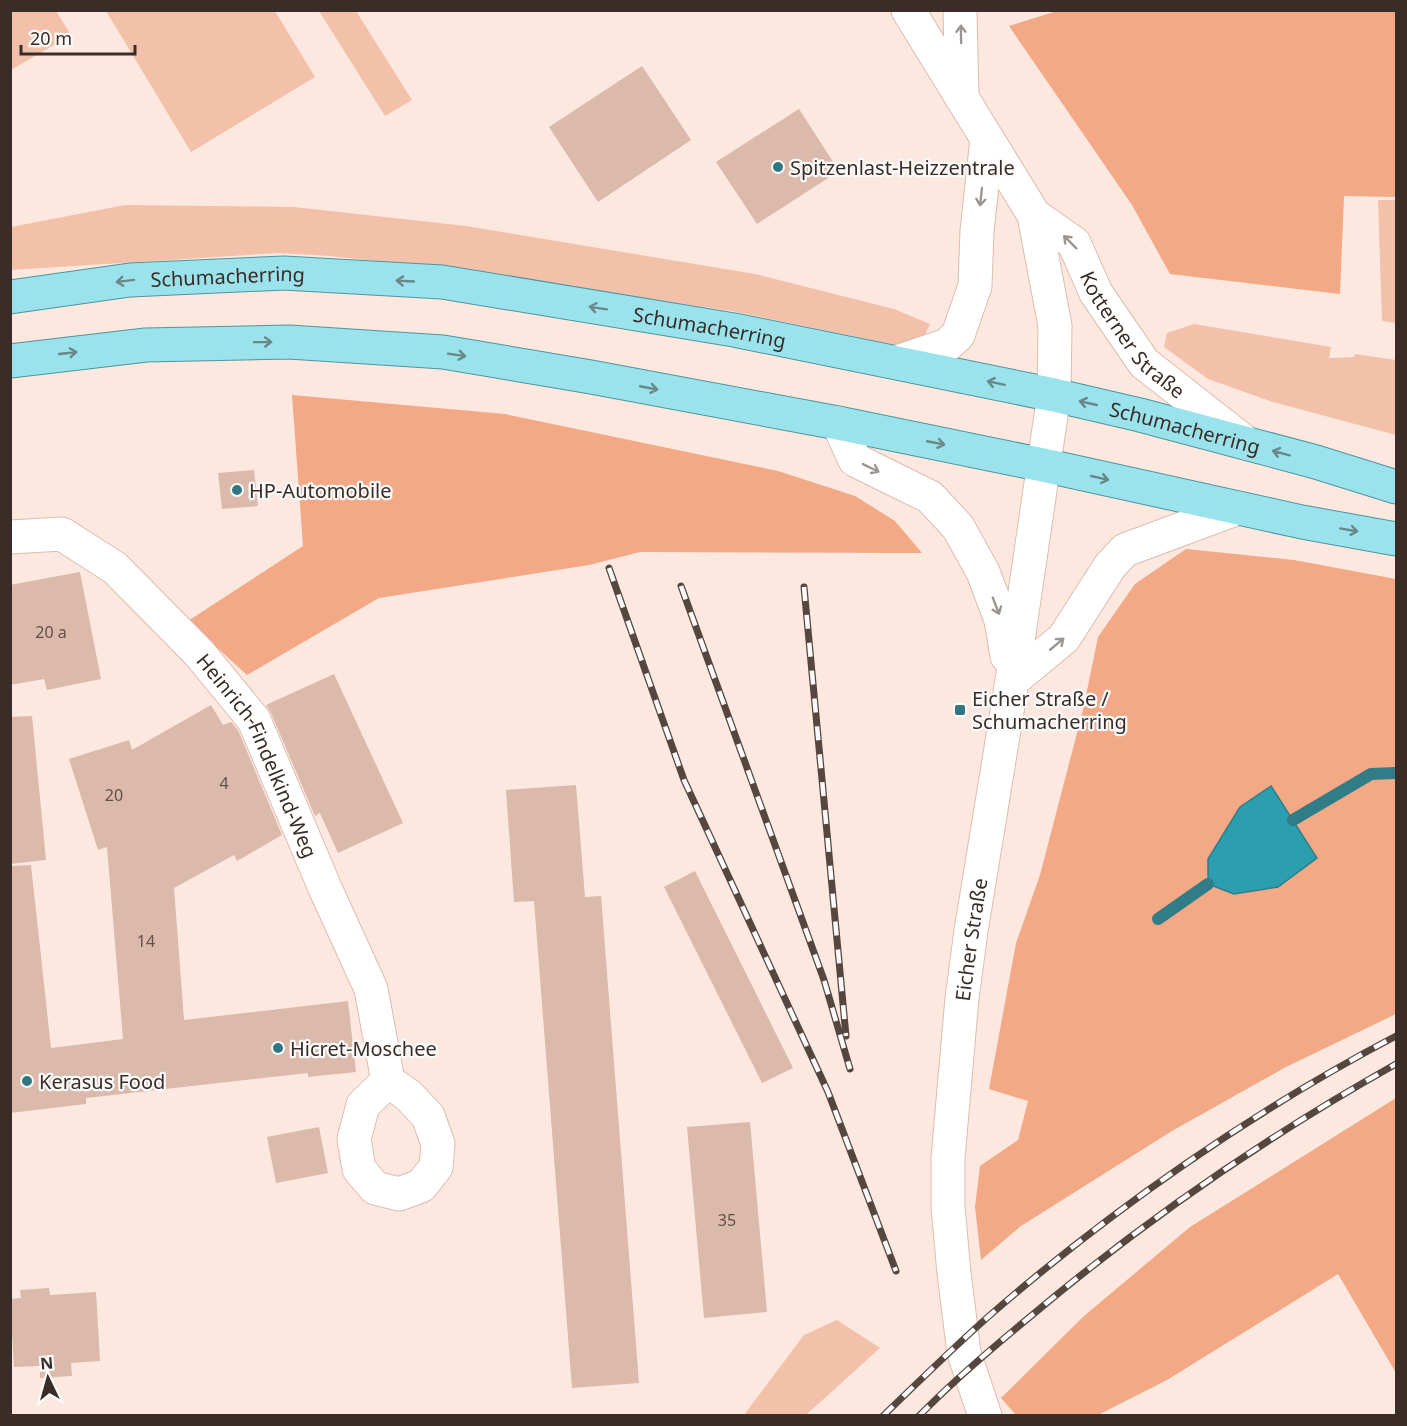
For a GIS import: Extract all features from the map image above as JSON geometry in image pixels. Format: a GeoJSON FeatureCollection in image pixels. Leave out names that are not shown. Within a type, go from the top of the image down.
{"type":"FeatureCollection","features":[{"type":"Feature","properties":{"kind":"main road","name":"Schumacherring"},"geometry":{"type":"LineString","coordinates":[[10,297],[130,280],[284,273],[442,282],[734,330],[1054,395],[1246,443],[1396,487]]}},
{"type":"Feature","properties":{"kind":"main road"},"geometry":{"type":"LineString","coordinates":[[10,361],[158,344],[289,342],[431,352],[591,377],[838,423],[1302,522],[1396,539]]}},
{"type":"Feature","properties":{"kind":"street","name":"Kotterner Straße"},"geometry":{"type":"LineString","coordinates":[[908,10],[1034,215],[1055,326],[1054,395],[1042,465]]}},
{"type":"Feature","properties":{"kind":"street"},"geometry":{"type":"LineString","coordinates":[[960,10],[962,99]]}},
{"type":"Feature","properties":{"kind":"street"},"geometry":{"type":"LineString","coordinates":[[897,362],[947,345],[958,335],[975,285],[977,231],[987,139]]}},
{"type":"Feature","properties":{"kind":"street","name":"Kotterner Straße"},"geometry":{"type":"LineString","coordinates":[[1034,215],[1074,243],[1096,293],[1144,363],[1246,443]]}},
{"type":"Feature","properties":{"kind":"street"},"geometry":{"type":"LineString","coordinates":[[838,423],[855,460],[930,496],[958,526],[983,572],[1001,620],[1012,681],[1064,638],[1110,566],[1125,549],[1238,508]]}},
{"type":"Feature","properties":{"kind":"street","name":"Eicher Straße"},"geometry":{"type":"LineString","coordinates":[[986,1416],[964,1353],[948,1207],[948,1158],[962,998],[971,931],[1012,681],[1042,465]]}},
{"type":"Feature","properties":{"kind":"street","name":"Heinrich-Findelkind-Weg"},"geometry":{"type":"LineString","coordinates":[[10,537],[62,534],[115,568],[199,653],[254,720],[325,888],[371,989],[388,1081]]}},
{"type":"Feature","properties":{"kind":"shaded area"},"geometry":{"type":"Polygon","coordinates":[[[11,10],[56,11],[71,35],[11,70],[11,10]]]}},
{"type":"Feature","properties":{"kind":"shaded area"},"geometry":{"type":"Polygon","coordinates":[[[1060,10],[1396,11],[1396,197],[1344,196],[1340,294],[1170,274],[1132,205],[1009,26],[1060,10]]]}},
{"type":"Feature","properties":{"kind":"shaded area"},"geometry":{"type":"Polygon","coordinates":[[[106,11],[275,11],[315,77],[191,152],[106,11]]]}},
{"type":"Feature","properties":{"kind":"shaded area"},"geometry":{"type":"Polygon","coordinates":[[[319,11],[356,11],[412,100],[385,116],[319,11]]]}},
{"type":"Feature","properties":{"kind":"shaded area"},"geometry":{"type":"Polygon","coordinates":[[[1378,200],[1396,200],[1396,323],[1382,321],[1378,200]]]}},
{"type":"Feature","properties":{"kind":"shaded area"},"geometry":{"type":"Polygon","coordinates":[[[125,205],[294,207],[466,226],[755,274],[894,309],[930,324],[923,339],[900,346],[732,311],[438,268],[330,256],[278,253],[11,270],[11,227],[125,205]]]}},
{"type":"Feature","properties":{"kind":"shaded area"},"geometry":{"type":"Polygon","coordinates":[[[1194,324],[1331,347],[1329,358],[1354,357],[1355,354],[1396,360],[1396,435],[1273,402],[1208,379],[1164,347],[1167,333],[1194,324]]]}},
{"type":"Feature","properties":{"kind":"shaded area"},"geometry":{"type":"Polygon","coordinates":[[[292,395],[505,414],[778,471],[855,496],[895,521],[922,553],[640,552],[589,565],[379,598],[247,675],[188,621],[303,546],[292,395]]]}},
{"type":"Feature","properties":{"kind":"shaded area"},"geometry":{"type":"Polygon","coordinates":[[[1186,549],[1294,560],[1396,579],[1396,1014],[1286,1067],[1172,1131],[1021,1226],[981,1260],[975,1207],[980,1166],[1018,1140],[1028,1101],[989,1089],[1016,943],[1040,875],[1083,710],[1098,637],[1135,584],[1186,549]]]}},
{"type":"Feature","properties":{"kind":"shaded area"},"geometry":{"type":"Polygon","coordinates":[[[1396,1098],[1396,1373],[1338,1274],[1167,1380],[1098,1415],[1016,1415],[1001,1398],[1084,1316],[1190,1227],[1396,1098]]]}},
{"type":"Feature","properties":{"kind":"shaded area"},"geometry":{"type":"Polygon","coordinates":[[[837,1320],[880,1348],[806,1415],[744,1415],[804,1335],[837,1320]]]}},
{"type":"Feature","properties":{"kind":"water"},"geometry":{"type":"Polygon","coordinates":[[[1271,786],[1317,858],[1278,887],[1234,894],[1208,884],[1208,859],[1240,807],[1271,786]]]}},
{"type":"Feature","properties":{"kind":"building"},"geometry":{"type":"Polygon","coordinates":[[[642,66],[691,140],[598,202],[549,127],[642,66]]]}},
{"type":"Feature","properties":{"kind":"building","name":"Spitzenlast-Heizzentrale"},"geometry":{"type":"Polygon","coordinates":[[[799,109],[839,171],[757,224],[716,162],[799,109]]]}},
{"type":"Feature","properties":{"kind":"building"},"geometry":{"type":"Polygon","coordinates":[[[254,470],[258,506],[222,509],[218,473],[254,470]]]}},
{"type":"Feature","properties":{"kind":"building"},"geometry":{"type":"Polygon","coordinates":[[[80,572],[101,679],[47,690],[44,679],[10,685],[10,585],[80,572]]]}},
{"type":"Feature","properties":{"kind":"building"},"geometry":{"type":"Polygon","coordinates":[[[334,674],[403,823],[338,853],[320,813],[315,816],[266,705],[334,674]]]}},
{"type":"Feature","properties":{"kind":"building"},"geometry":{"type":"Polygon","coordinates":[[[211,705],[223,725],[231,722],[238,730],[282,835],[237,861],[234,855],[174,888],[184,1020],[348,1001],[356,1072],[308,1077],[308,1073],[86,1098],[86,1104],[10,1113],[10,866],[31,865],[51,1048],[123,1039],[107,847],[98,850],[69,759],[129,740],[132,750],[211,705]]]}},
{"type":"Feature","properties":{"kind":"building"},"geometry":{"type":"Polygon","coordinates":[[[32,716],[46,860],[10,864],[10,717],[32,716]]]}},
{"type":"Feature","properties":{"kind":"building"},"geometry":{"type":"Polygon","coordinates":[[[576,785],[585,897],[601,896],[639,1383],[572,1388],[534,901],[514,902],[506,790],[576,785]]]}},
{"type":"Feature","properties":{"kind":"building"},"geometry":{"type":"Polygon","coordinates":[[[695,871],[793,1068],[762,1083],[664,887],[695,871]]]}},
{"type":"Feature","properties":{"kind":"building"},"geometry":{"type":"Polygon","coordinates":[[[750,1122],[767,1312],[704,1318],[687,1127],[750,1122]]]}},
{"type":"Feature","properties":{"kind":"building"},"geometry":{"type":"Polygon","coordinates":[[[319,1127],[328,1173],[276,1183],[267,1137],[319,1127]]]}},
{"type":"Feature","properties":{"kind":"building"},"geometry":{"type":"Polygon","coordinates":[[[49,1288],[50,1295],[96,1292],[100,1361],[71,1363],[72,1376],[40,1378],[40,1366],[14,1367],[10,1299],[21,1298],[20,1290],[49,1288]]]}},
{"type":"Feature","properties":{"kind":"waterway"},"geometry":{"type":"LineString","coordinates":[[1293,820],[1371,774],[1396,773]]}},
{"type":"Feature","properties":{"kind":"waterway"},"geometry":{"type":"LineString","coordinates":[[1158,919],[1208,884]]}},
{"type":"Feature","properties":{"kind":"railway"},"geometry":{"type":"LineString","coordinates":[[609,568],[684,780],[828,1092],[896,1271]]}},
{"type":"Feature","properties":{"kind":"railway"},"geometry":{"type":"LineString","coordinates":[[681,586],[824,980],[850,1069]]}},
{"type":"Feature","properties":{"kind":"railway"},"geometry":{"type":"LineString","coordinates":[[804,587],[846,1036]]}},
{"type":"Feature","properties":{"kind":"railway"},"geometry":{"type":"LineString","coordinates":[[883,1416],[989,1316],[1084,1238],[1185,1164],[1289,1096],[1396,1036]]}},
{"type":"Feature","properties":{"kind":"railway"},"geometry":{"type":"LineString","coordinates":[[919,1416],[1016,1328],[1162,1213],[1300,1121],[1396,1064]]}},
{"type":"Feature","properties":{"kind":"place","name":"Spitzenlast-Heizzentrale"},"geometry":{"type":"Point","coordinates":[778,167]}},
{"type":"Feature","properties":{"kind":"place","name":"HP-Automobile"},"geometry":{"type":"Point","coordinates":[237,490]}},
{"type":"Feature","properties":{"kind":"place","name":"Eicher Straße / Schumacherring"},"geometry":{"type":"Point","coordinates":[960,710]}},
{"type":"Feature","properties":{"kind":"place","name":"Hicret-Moschee"},"geometry":{"type":"Point","coordinates":[278,1048]}},
{"type":"Feature","properties":{"kind":"place","name":"Kerasus Food"},"geometry":{"type":"Point","coordinates":[27,1081]}}]}
